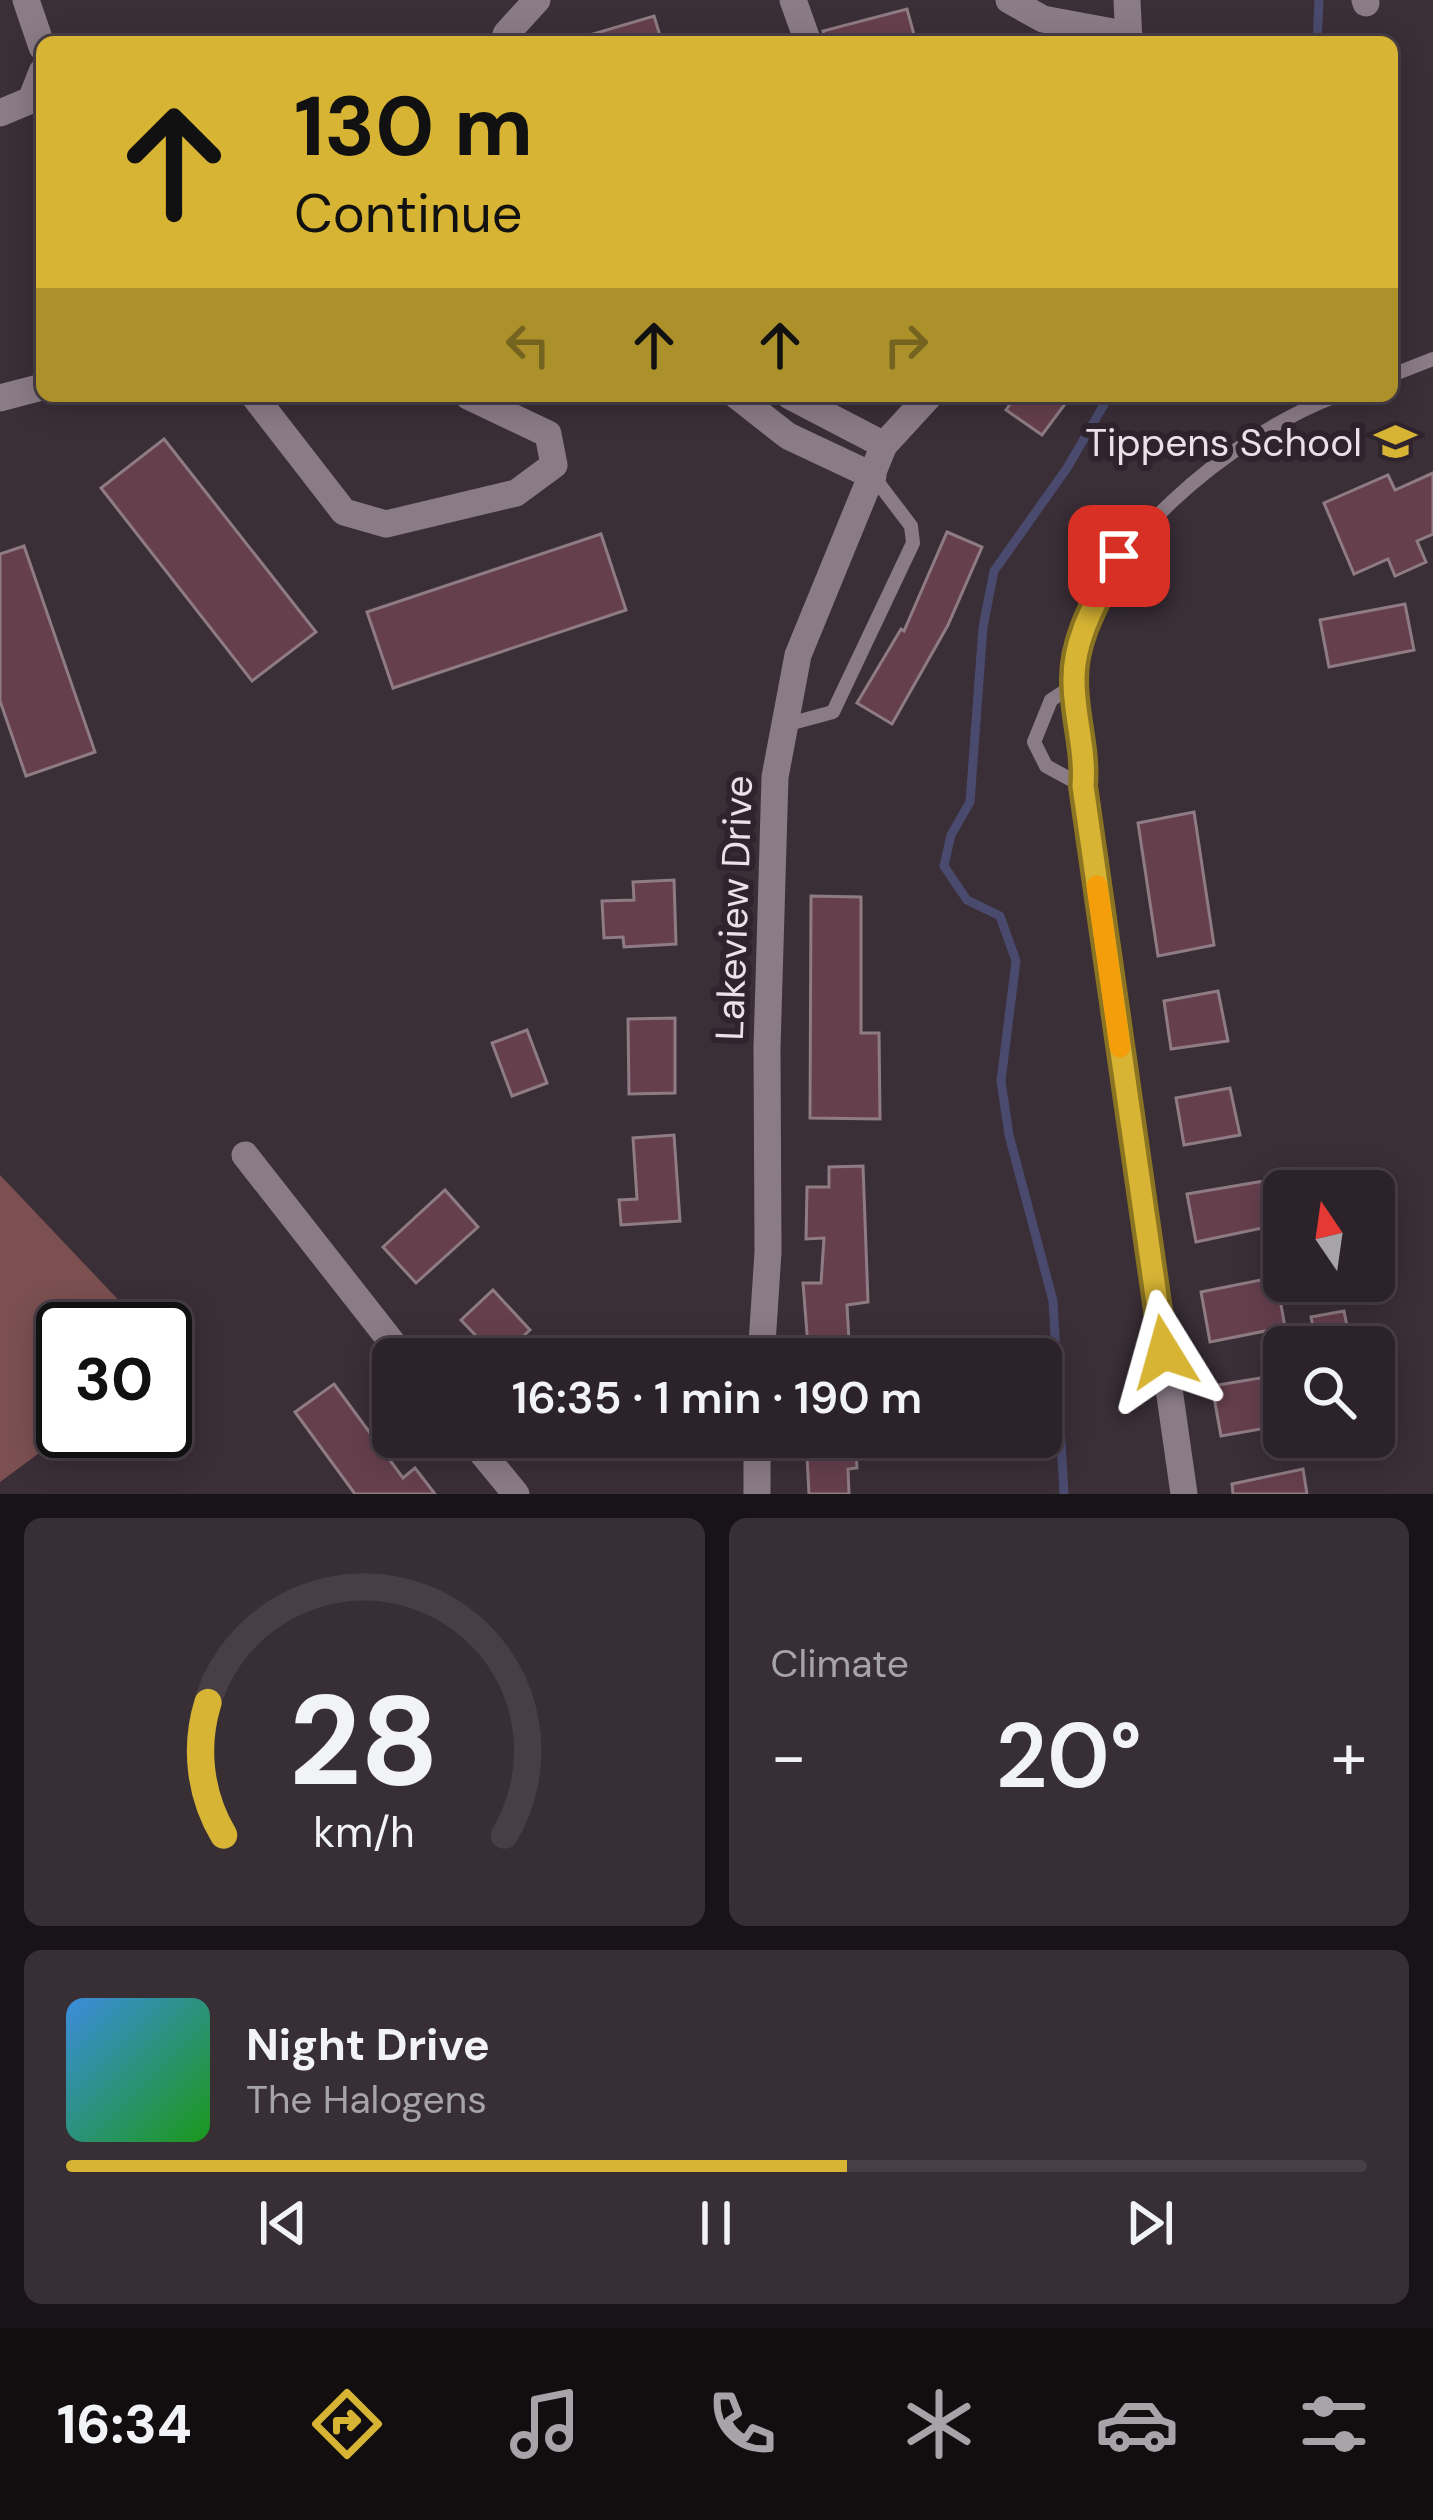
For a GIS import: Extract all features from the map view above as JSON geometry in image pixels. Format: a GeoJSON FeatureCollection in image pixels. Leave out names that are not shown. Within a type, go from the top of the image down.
{"type":"FeatureCollection","features":[{"type":"Feature","properties":{"kind":"street"},"geometry":{"type":"LineString","coordinates":[[26,0],[39,36]]}},
{"type":"Feature","properties":{"kind":"street"},"geometry":{"type":"LineString","coordinates":[[510,36],[537,0]]}},
{"type":"Feature","properties":{"kind":"street"},"geometry":{"type":"LineString","coordinates":[[794,0],[806,36]]}},
{"type":"Feature","properties":{"kind":"street"},"geometry":{"type":"LineString","coordinates":[[1010,0],[1043,19],[1120,36]]}},
{"type":"Feature","properties":{"kind":"street"},"geometry":{"type":"LineString","coordinates":[[1127,0],[1129,36]]}},
{"type":"Feature","properties":{"kind":"street"},"geometry":{"type":"LineString","coordinates":[[0,113],[31,100],[36,87]]}},
{"type":"Feature","properties":{"kind":"street"},"geometry":{"type":"LineString","coordinates":[[0,398],[36,389]]}},
{"type":"Feature","properties":{"kind":"street"},"geometry":{"type":"LineString","coordinates":[[259,402],[344,512],[386,524],[516,493],[554,465],[548,434],[481,402]]}},
{"type":"Feature","properties":{"kind":"street"},"geometry":{"type":"LineString","coordinates":[[745,402],[788,436],[872,476]]}},
{"type":"Feature","properties":{"kind":"street"},"geometry":{"type":"LineString","coordinates":[[802,402],[884,445]]}},
{"type":"Feature","properties":{"kind":"street","name":"Lakeview Drive"},"geometry":{"type":"LineString","coordinates":[[762,1338],[768,1252],[774,800],[784,725],[798,656],[884,445],[923,402]]}},
{"type":"Feature","properties":{"kind":"street"},"geometry":{"type":"LineString","coordinates":[[1083,786],[1184,1494]]}},
{"type":"Feature","properties":{"kind":"street"},"geometry":{"type":"LineString","coordinates":[[245,1155],[389,1338]]}},
{"type":"Feature","properties":{"kind":"street"},"geometry":{"type":"LineString","coordinates":[[486,1458],[516,1494]]}},
{"type":"Feature","properties":{"kind":"street"},"geometry":{"type":"LineString","coordinates":[[757,1458],[757,1494]]}},
{"type":"Feature","properties":{"kind":"lane"},"geometry":{"type":"LineString","coordinates":[[1398,373],[1433,359]]}},
{"type":"Feature","properties":{"kind":"lane"},"geometry":{"type":"LineString","coordinates":[[1074,686],[1051,700],[1034,742],[1046,766],[1083,786],[1086,756],[1074,686],[1083,630],[1119,556],[1175,496],[1270,431],[1325,402]]}},
{"type":"Feature","properties":{"kind":"lane"},"geometry":{"type":"LineString","coordinates":[[784,725],[833,712],[913,543],[911,526],[872,476]]}},
{"type":"Feature","properties":{"kind":"shaded area"},"geometry":{"type":"Polygon","coordinates":[[[0,1175],[120,1302],[36,1302],[36,1455],[0,1482],[0,1175]]]}},
{"type":"Feature","properties":{"kind":"building"},"geometry":{"type":"Polygon","coordinates":[[[907,9],[914,36],[824,36],[823,31],[907,9]]]}},
{"type":"Feature","properties":{"kind":"building"},"geometry":{"type":"Polygon","coordinates":[[[654,16],[660,36],[586,36],[654,16]]]}},
{"type":"Feature","properties":{"kind":"building"},"geometry":{"type":"Polygon","coordinates":[[[1012,402],[1067,402],[1042,435],[1006,410],[1012,402]]]}},
{"type":"Feature","properties":{"kind":"building"},"geometry":{"type":"Polygon","coordinates":[[[164,439],[316,632],[252,681],[101,488],[164,439]]]}},
{"type":"Feature","properties":{"kind":"building"},"geometry":{"type":"Polygon","coordinates":[[[1433,473],[1433,534],[1417,541],[1426,562],[1395,576],[1388,559],[1354,574],[1324,503],[1388,475],[1395,490],[1433,473]]]}},
{"type":"Feature","properties":{"kind":"building"},"geometry":{"type":"Polygon","coordinates":[[[947,532],[982,547],[948,625],[892,724],[857,703],[901,629],[904,631],[947,532]]]}},
{"type":"Feature","properties":{"kind":"building"},"geometry":{"type":"Polygon","coordinates":[[[601,534],[626,610],[393,688],[367,612],[601,534]]]}},
{"type":"Feature","properties":{"kind":"building"},"geometry":{"type":"Polygon","coordinates":[[[24,546],[95,752],[26,776],[0,701],[0,554],[24,546]]]}},
{"type":"Feature","properties":{"kind":"building"},"geometry":{"type":"Polygon","coordinates":[[[1405,604],[1414,650],[1329,667],[1320,620],[1405,604]]]}},
{"type":"Feature","properties":{"kind":"building"},"geometry":{"type":"Polygon","coordinates":[[[1194,812],[1214,945],[1158,956],[1138,823],[1194,812]]]}},
{"type":"Feature","properties":{"kind":"building"},"geometry":{"type":"Polygon","coordinates":[[[674,880],[676,944],[624,947],[623,937],[604,938],[602,901],[634,900],[633,882],[674,880]]]}},
{"type":"Feature","properties":{"kind":"building"},"geometry":{"type":"Polygon","coordinates":[[[811,896],[861,897],[861,1033],[879,1033],[880,1119],[810,1118],[811,896]]]}},
{"type":"Feature","properties":{"kind":"building"},"geometry":{"type":"Polygon","coordinates":[[[1218,991],[1228,1041],[1171,1049],[1164,1001],[1218,991]]]}},
{"type":"Feature","properties":{"kind":"building"},"geometry":{"type":"Polygon","coordinates":[[[675,1018],[675,1093],[629,1094],[628,1019],[675,1018]]]}},
{"type":"Feature","properties":{"kind":"building"},"geometry":{"type":"Polygon","coordinates":[[[527,1030],[547,1083],[512,1096],[492,1043],[527,1030]]]}},
{"type":"Feature","properties":{"kind":"building"},"geometry":{"type":"Polygon","coordinates":[[[1230,1088],[1240,1135],[1184,1145],[1176,1098],[1230,1088]]]}},
{"type":"Feature","properties":{"kind":"building"},"geometry":{"type":"Polygon","coordinates":[[[674,1135],[680,1221],[621,1225],[619,1200],[637,1199],[633,1138],[674,1135]]]}},
{"type":"Feature","properties":{"kind":"building"},"geometry":{"type":"Polygon","coordinates":[[[863,1166],[868,1302],[847,1305],[849,1338],[807,1338],[803,1283],[821,1283],[824,1238],[806,1239],[807,1187],[829,1187],[829,1167],[863,1166]]]}},
{"type":"Feature","properties":{"kind":"building"},"geometry":{"type":"Polygon","coordinates":[[[1263,1181],[1263,1228],[1196,1242],[1187,1194],[1263,1181]]]}},
{"type":"Feature","properties":{"kind":"building"},"geometry":{"type":"Polygon","coordinates":[[[445,1190],[478,1227],[416,1283],[383,1247],[445,1190]]]}},
{"type":"Feature","properties":{"kind":"building"},"geometry":{"type":"Polygon","coordinates":[[[1263,1280],[1263,1302],[1280,1302],[1285,1326],[1263,1326],[1263,1331],[1210,1342],[1201,1292],[1263,1280]]]}},
{"type":"Feature","properties":{"kind":"building"},"geometry":{"type":"Polygon","coordinates":[[[493,1290],[530,1330],[521,1338],[478,1338],[461,1320],[493,1290]]]}},
{"type":"Feature","properties":{"kind":"building"},"geometry":{"type":"Polygon","coordinates":[[[1344,1311],[1347,1326],[1313,1326],[1311,1317],[1344,1311]]]}},
{"type":"Feature","properties":{"kind":"building"},"geometry":{"type":"Polygon","coordinates":[[[1263,1378],[1263,1429],[1221,1436],[1212,1386],[1263,1378]]]}},
{"type":"Feature","properties":{"kind":"building"},"geometry":{"type":"Polygon","coordinates":[[[334,1384],[372,1436],[372,1458],[388,1458],[403,1478],[415,1468],[435,1494],[355,1494],[295,1412],[334,1384]]]}},
{"type":"Feature","properties":{"kind":"building"},"geometry":{"type":"Polygon","coordinates":[[[807,1458],[856,1458],[857,1468],[848,1469],[849,1494],[809,1494],[807,1458]]]}},
{"type":"Feature","properties":{"kind":"building"},"geometry":{"type":"Polygon","coordinates":[[[1303,1469],[1307,1494],[1233,1494],[1232,1484],[1303,1469]]]}},
{"type":"Feature","properties":{"kind":"waterway"},"geometry":{"type":"LineString","coordinates":[[1317,36],[1319,0]]}},
{"type":"Feature","properties":{"kind":"waterway"},"geometry":{"type":"LineString","coordinates":[[1064,1494],[1053,1301],[1009,1135],[1001,1081],[1016,961],[1000,916],[967,900],[944,866],[951,835],[970,802],[983,627],[994,571],[1067,468],[1106,402]]}},
{"type":"Feature","properties":{"kind":"slow traffic"},"geometry":{"type":"LineString","coordinates":[[1097,886],[1120,1047]]}},
{"type":"Feature","properties":{"kind":"place","name":"Tippens School"},"geometry":{"type":"Point","coordinates":[1396,442]}},
{"type":"Feature","properties":{"kind":"route"},"geometry":{"type":"LineString","coordinates":[[1119,556],[1083,630],[1074,686],[1086,756],[1083,786],[1164,1352]]}}]}
